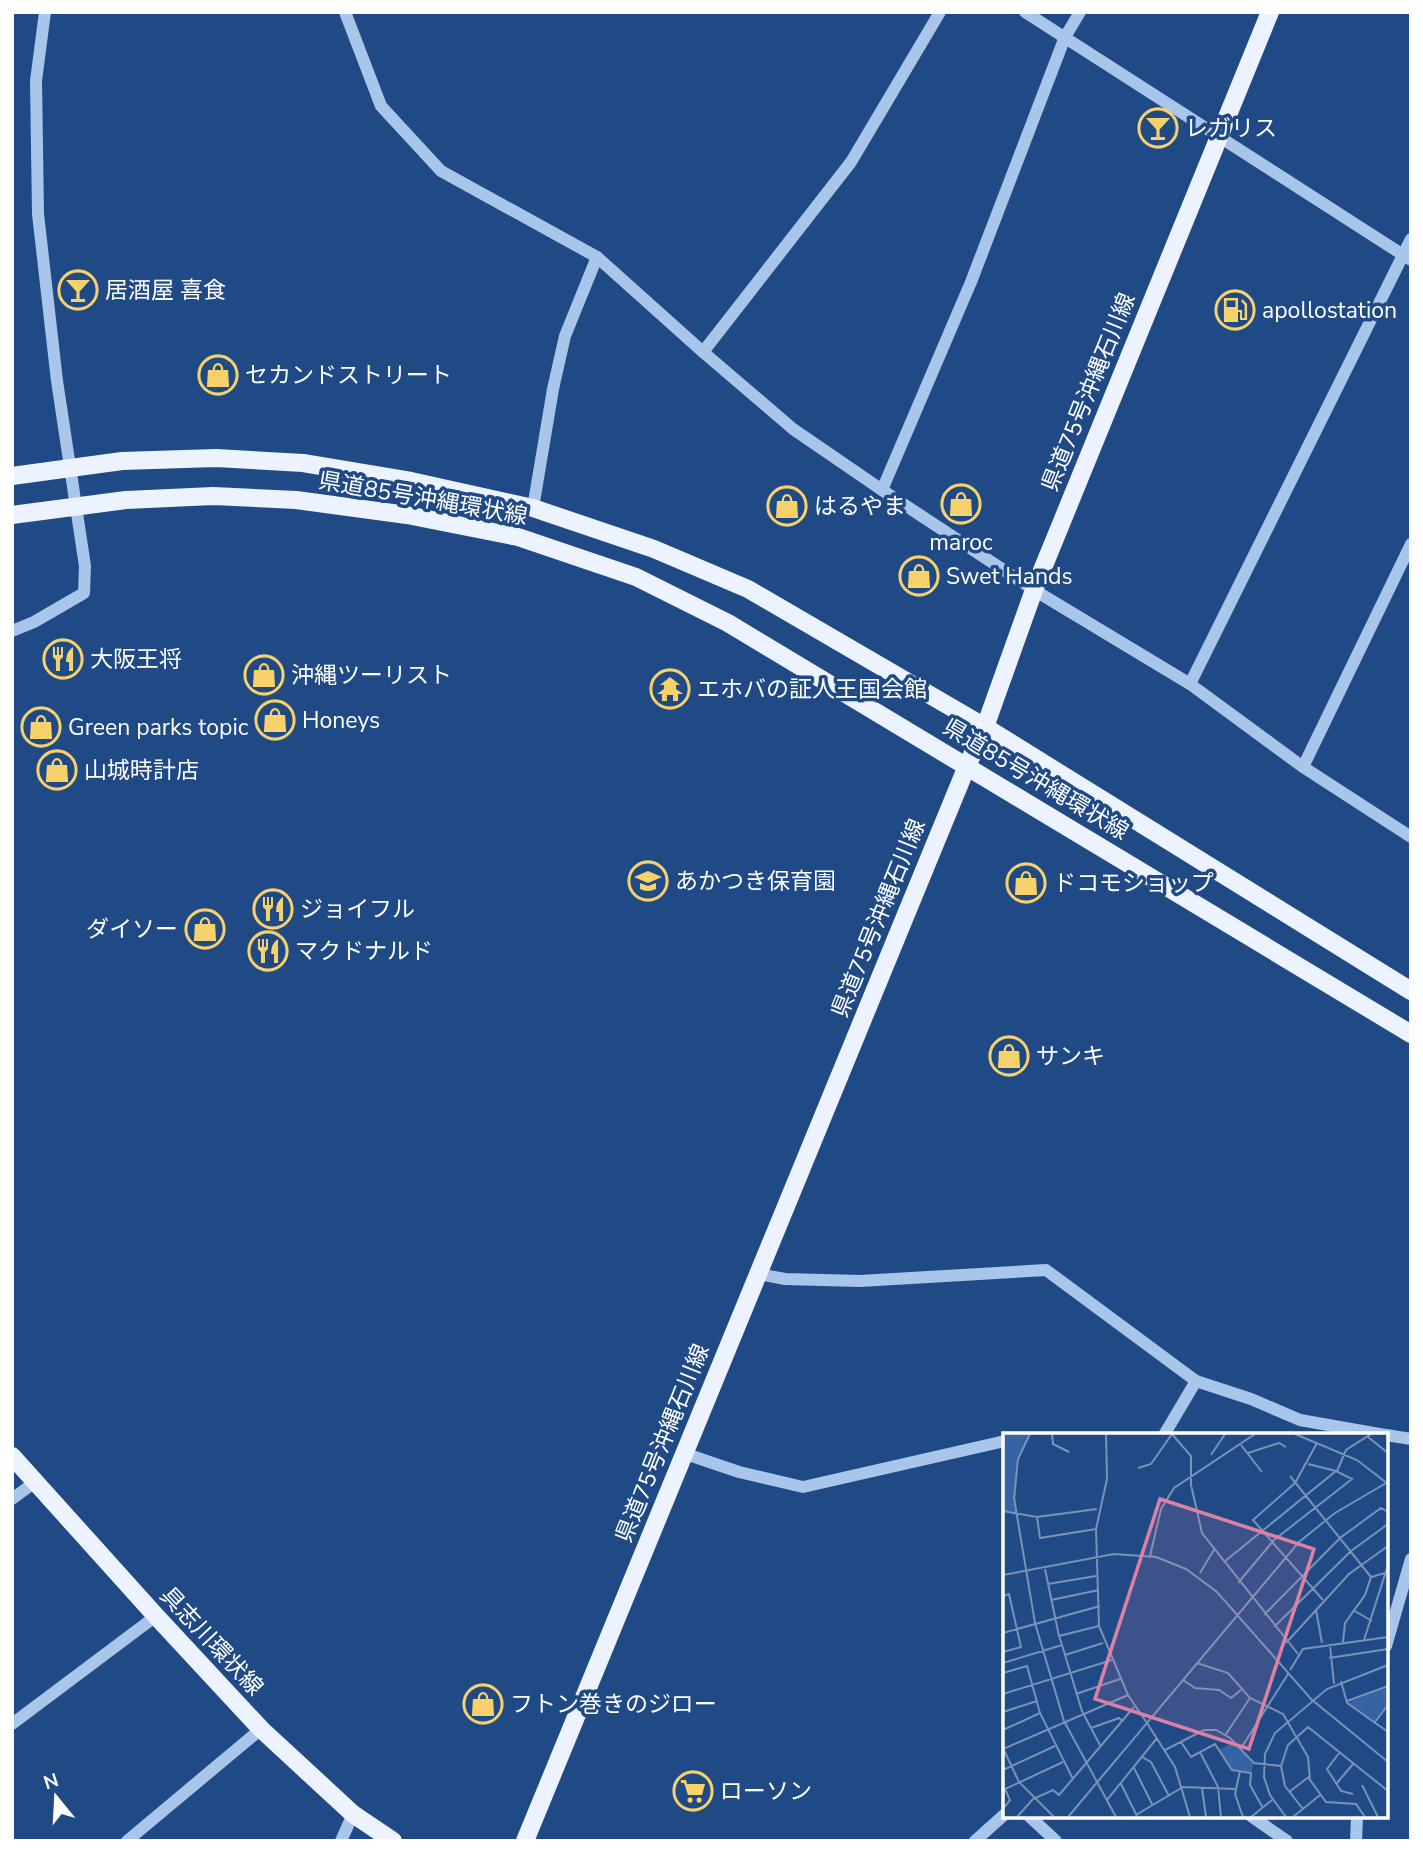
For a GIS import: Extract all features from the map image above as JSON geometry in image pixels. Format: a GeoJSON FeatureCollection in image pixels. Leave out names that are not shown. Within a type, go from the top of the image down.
{"type":"FeatureCollection","features":[{"type":"Feature","properties":{"kind":"main road","name":"県道75号沖縄石川線"},"geometry":{"type":"LineString","coordinates":[[525,1841],[985,727],[1034,590],[1270,12]]}},
{"type":"Feature","properties":{"kind":"main road","name":"県道85号沖縄環状線"},"geometry":{"type":"LineString","coordinates":[[12,477],[122,461],[216,457],[303,463],[411,481],[533,508],[654,549],[748,589],[985,727],[1411,991]]}},
{"type":"Feature","properties":{"kind":"main road","name":"県道85号沖縄環状線"},"geometry":{"type":"LineString","coordinates":[[12,515],[126,500],[213,496],[296,500],[407,515],[518,537],[636,577],[728,623],[1411,1034]]}},
{"type":"Feature","properties":{"kind":"main road","name":"具志川環状線"},"geometry":{"type":"LineString","coordinates":[[12,1456],[261,1729],[353,1814],[393,1841]]}},
{"type":"Feature","properties":{"kind":"street"},"geometry":{"type":"LineString","coordinates":[[12,631],[34,622],[84,593],[85,566],[57,381],[38,214],[36,81],[45,12]]}},
{"type":"Feature","properties":{"kind":"street"},"geometry":{"type":"LineString","coordinates":[[345,12],[382,106],[441,172],[597,257],[793,429],[1034,590],[1190,684],[1303,767],[1411,836]]}},
{"type":"Feature","properties":{"kind":"street"},"geometry":{"type":"LineString","coordinates":[[703,352],[851,162],[940,12]]}},
{"type":"Feature","properties":{"kind":"street"},"geometry":{"type":"LineString","coordinates":[[1025,12],[1407,257]]}},
{"type":"Feature","properties":{"kind":"street"},"geometry":{"type":"LineString","coordinates":[[882,490],[971,282],[1065,37],[1080,12]]}},
{"type":"Feature","properties":{"kind":"street"},"geometry":{"type":"LineString","coordinates":[[1190,684],[1407,257],[1411,239]]}},
{"type":"Feature","properties":{"kind":"street"},"geometry":{"type":"LineString","coordinates":[[533,508],[553,389],[565,337],[597,257]]}},
{"type":"Feature","properties":{"kind":"street"},"geometry":{"type":"LineString","coordinates":[[1303,767],[1411,544]]}},
{"type":"Feature","properties":{"kind":"street"},"geometry":{"type":"LineString","coordinates":[[758,1274],[785,1279],[860,1281],[1046,1270],[1196,1381],[1251,1399],[1300,1420],[1375,1433]]}},
{"type":"Feature","properties":{"kind":"street"},"geometry":{"type":"LineString","coordinates":[[1165,1433],[1196,1381]]}},
{"type":"Feature","properties":{"kind":"street"},"geometry":{"type":"LineString","coordinates":[[1297,1433],[1300,1420]]}},
{"type":"Feature","properties":{"kind":"street"},"geometry":{"type":"LineString","coordinates":[[1388,1435],[1411,1439]]}},
{"type":"Feature","properties":{"kind":"street"},"geometry":{"type":"LineString","coordinates":[[683,1453],[739,1472],[803,1487],[1003,1441]]}},
{"type":"Feature","properties":{"kind":"street"},"geometry":{"type":"LineString","coordinates":[[12,1499],[35,1482]]}},
{"type":"Feature","properties":{"kind":"street"},"geometry":{"type":"LineString","coordinates":[[1388,1639],[1411,1559]]}},
{"type":"Feature","properties":{"kind":"street"},"geometry":{"type":"LineString","coordinates":[[12,1724],[156,1616]]}},
{"type":"Feature","properties":{"kind":"street"},"geometry":{"type":"LineString","coordinates":[[127,1841],[261,1729]]}},
{"type":"Feature","properties":{"kind":"street"},"geometry":{"type":"LineString","coordinates":[[341,1841],[353,1814]]}},
{"type":"Feature","properties":{"kind":"street"},"geometry":{"type":"LineString","coordinates":[[975,1841],[1003,1816]]}},
{"type":"Feature","properties":{"kind":"street"},"geometry":{"type":"LineString","coordinates":[[1031,1818],[1056,1841]]}},
{"type":"Feature","properties":{"kind":"street"},"geometry":{"type":"LineString","coordinates":[[1253,1818],[1278,1839]]}},
{"type":"Feature","properties":{"kind":"street"},"geometry":{"type":"LineString","coordinates":[[1356,1841],[1357,1818]]}},
{"type":"Feature","properties":{"kind":"place","name":"レガリス"},"geometry":{"type":"Point","coordinates":[1158,128]}},
{"type":"Feature","properties":{"kind":"place","name":"居酒屋 喜食"},"geometry":{"type":"Point","coordinates":[78,290]}},
{"type":"Feature","properties":{"kind":"place","name":"apollostation"},"geometry":{"type":"Point","coordinates":[1235,310]}},
{"type":"Feature","properties":{"kind":"place","name":"セカンドストリート"},"geometry":{"type":"Point","coordinates":[218,375]}},
{"type":"Feature","properties":{"kind":"place","name":"maroc"},"geometry":{"type":"Point","coordinates":[961,504]}},
{"type":"Feature","properties":{"kind":"place","name":"はるやま"},"geometry":{"type":"Point","coordinates":[787,506]}},
{"type":"Feature","properties":{"kind":"place","name":"Swet Hands"},"geometry":{"type":"Point","coordinates":[919,576]}},
{"type":"Feature","properties":{"kind":"place","name":"大阪王将"},"geometry":{"type":"Point","coordinates":[63,659]}},
{"type":"Feature","properties":{"kind":"place","name":"沖縄ツーリスト"},"geometry":{"type":"Point","coordinates":[264,675]}},
{"type":"Feature","properties":{"kind":"place","name":"エホバの証人王国会館"},"geometry":{"type":"Point","coordinates":[670,689]}},
{"type":"Feature","properties":{"kind":"place","name":"Honeys"},"geometry":{"type":"Point","coordinates":[275,720]}},
{"type":"Feature","properties":{"kind":"place","name":"Green parks topic"},"geometry":{"type":"Point","coordinates":[41,727]}},
{"type":"Feature","properties":{"kind":"place","name":"山城時計店"},"geometry":{"type":"Point","coordinates":[57,770]}},
{"type":"Feature","properties":{"kind":"place","name":"あかつき保育園"},"geometry":{"type":"Point","coordinates":[648,881]}},
{"type":"Feature","properties":{"kind":"place","name":"ドコモショップ"},"geometry":{"type":"Point","coordinates":[1026,883]}},
{"type":"Feature","properties":{"kind":"place","name":"ジョイフル"},"geometry":{"type":"Point","coordinates":[273,909]}},
{"type":"Feature","properties":{"kind":"place","name":"ダイソー"},"geometry":{"type":"Point","coordinates":[205,929]}},
{"type":"Feature","properties":{"kind":"place","name":"マクドナルド"},"geometry":{"type":"Point","coordinates":[268,951]}},
{"type":"Feature","properties":{"kind":"place","name":"サンキ"},"geometry":{"type":"Point","coordinates":[1009,1056]}},
{"type":"Feature","properties":{"kind":"place","name":"フトン巻きのジロー"},"geometry":{"type":"Point","coordinates":[483,1704]}},
{"type":"Feature","properties":{"kind":"place","name":"ローソン"},"geometry":{"type":"Point","coordinates":[693,1791]}}]}
